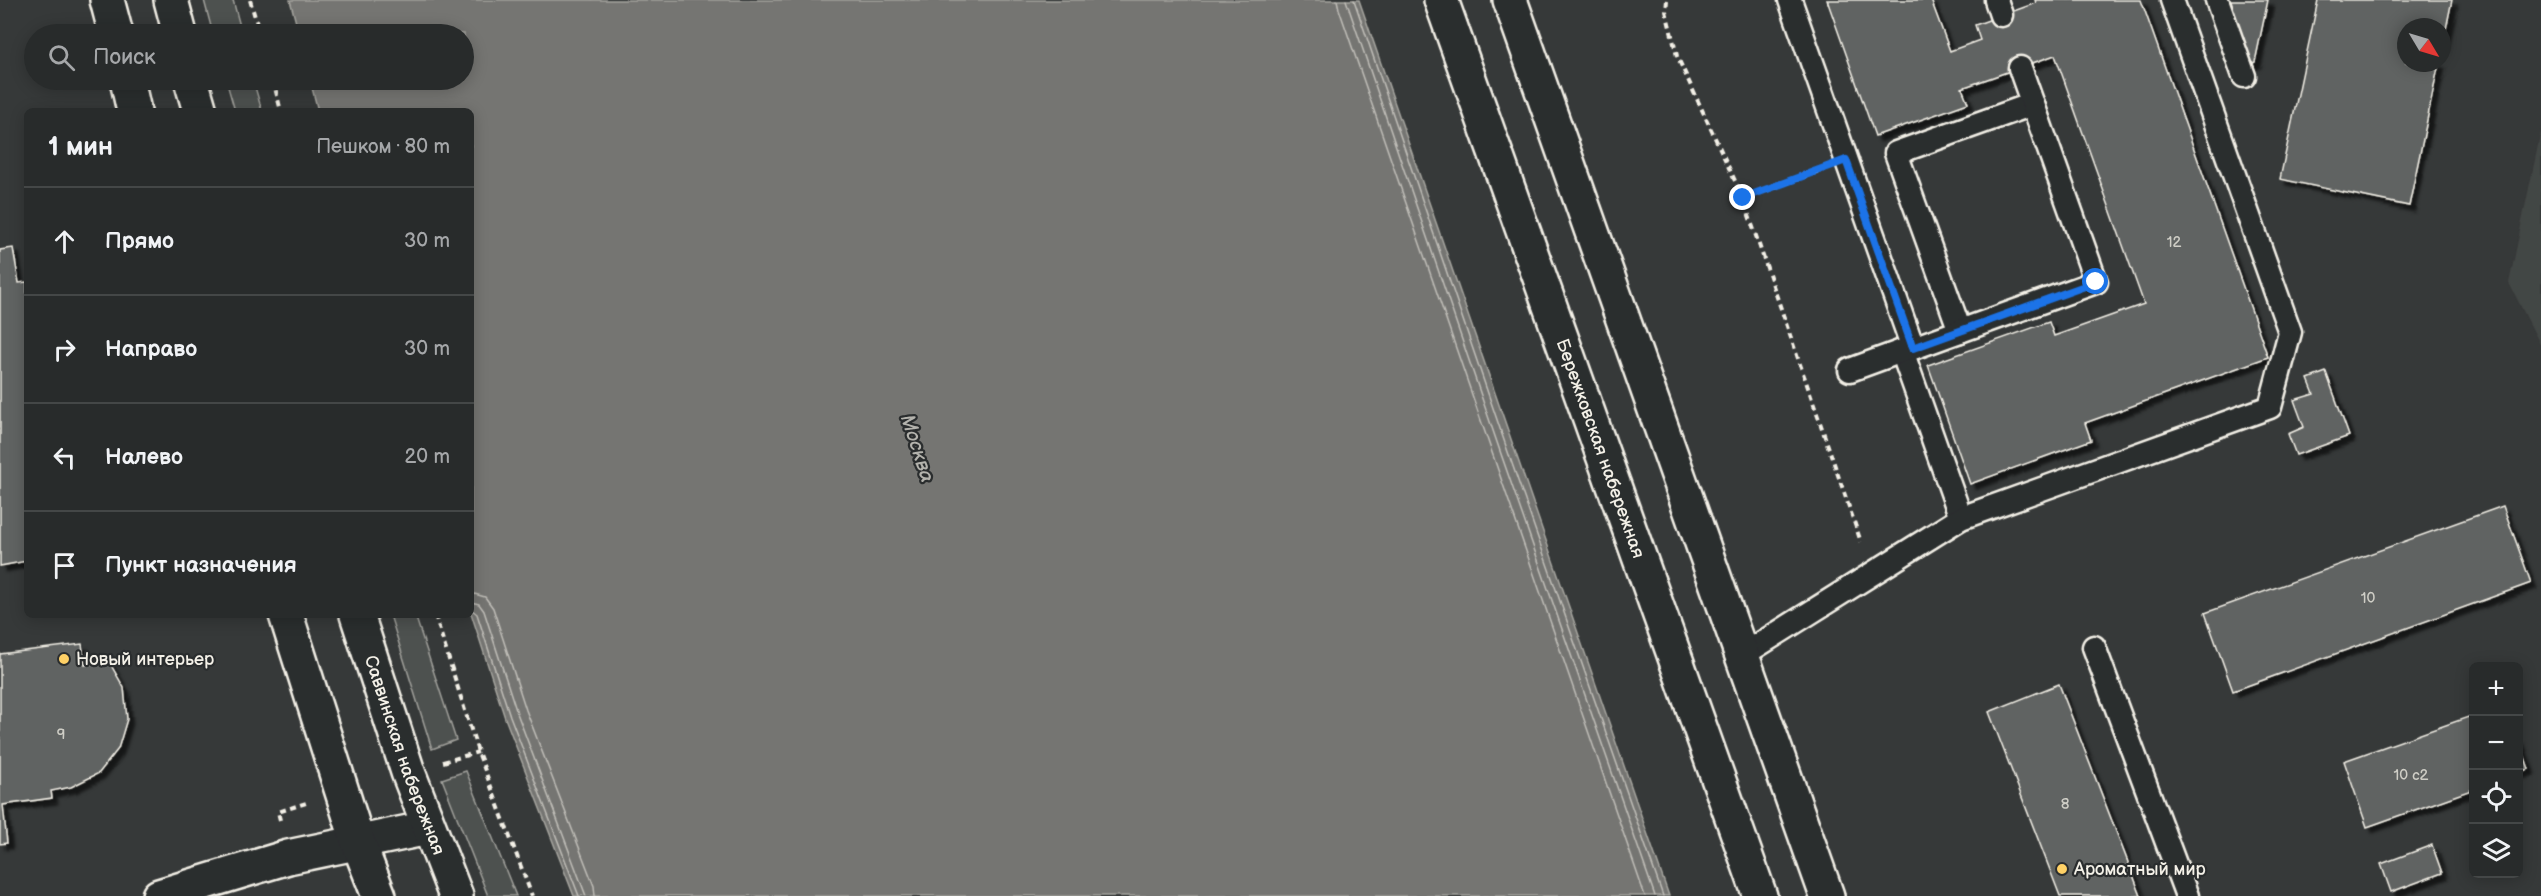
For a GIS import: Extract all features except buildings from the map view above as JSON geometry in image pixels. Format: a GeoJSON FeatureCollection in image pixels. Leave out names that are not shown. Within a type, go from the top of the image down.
{"type":"FeatureCollection","features":[{"type":"Feature","properties":{"kind":"main road"},"geometry":{"type":"LineString","coordinates":[[107,0],[113,24]]}},
{"type":"Feature","properties":{"kind":"main road"},"geometry":{"type":"LineString","coordinates":[[171,0],[177,24]]}},
{"type":"Feature","properties":{"kind":"main road","name":"Бережковская набережная"},"geometry":{"type":"LineString","coordinates":[[1442,0],[1760,896]]}},
{"type":"Feature","properties":{"kind":"main road"},"geometry":{"type":"LineString","coordinates":[[1510,0],[1827,896]]}},
{"type":"Feature","properties":{"kind":"main road"},"geometry":{"type":"LineString","coordinates":[[129,90],[133,108]]}},
{"type":"Feature","properties":{"kind":"main road"},"geometry":{"type":"LineString","coordinates":[[194,90],[199,108]]}},
{"type":"Feature","properties":{"kind":"main road"},"geometry":{"type":"LineString","coordinates":[[287,618],[358,842],[379,896]]}},
{"type":"Feature","properties":{"kind":"main road","name":"Саввинская набережная"},"geometry":{"type":"LineString","coordinates":[[358,618],[428,828],[456,896]]}},
{"type":"Feature","properties":{"kind":"main road"},"geometry":{"type":"LineString","coordinates":[[159,896],[288,857],[428,828]]}},
{"type":"Feature","properties":{"kind":"lane"},"geometry":{"type":"LineString","coordinates":[[1790,0],[1846,160],[1961,518]]}},
{"type":"Feature","properties":{"kind":"lane"},"geometry":{"type":"LineString","coordinates":[[1741,656],[1961,518],[2270,407],[2290,332],[2172,0]]}},
{"type":"Feature","properties":{"kind":"lane"},"geometry":{"type":"LineString","coordinates":[[2217,0],[2244,76]]}},
{"type":"Feature","properties":{"kind":"lane"},"geometry":{"type":"LineString","coordinates":[[1850,370],[2096,282],[2020,68]]}},
{"type":"Feature","properties":{"kind":"lane"},"geometry":{"type":"LineString","coordinates":[[1960,331],[1896,153],[2033,104]]}},
{"type":"Feature","properties":{"kind":"lane"},"geometry":{"type":"LineString","coordinates":[[2094,647],[2187,896]]}},
{"type":"Feature","properties":{"kind":"path"},"geometry":{"type":"LineString","coordinates":[[250,0],[257,24]]}},
{"type":"Feature","properties":{"kind":"path"},"geometry":{"type":"LineString","coordinates":[[1667,0],[1666,11],[1677,56],[1743,198],[1872,574]]}},
{"type":"Feature","properties":{"kind":"path"},"geometry":{"type":"LineString","coordinates":[[276,90],[280,108]]}},
{"type":"Feature","properties":{"kind":"path"},"geometry":{"type":"LineString","coordinates":[[1743,198],[1846,160]]}},
{"type":"Feature","properties":{"kind":"path"},"geometry":{"type":"LineString","coordinates":[[436,618],[478,752],[532,896]]}},
{"type":"Feature","properties":{"kind":"path"},"geometry":{"type":"LineString","coordinates":[[437,764],[478,752]]}},
{"type":"Feature","properties":{"kind":"shaded area"},"geometry":{"type":"Polygon","coordinates":[[[204,0],[233,0],[239,24],[210,24],[204,0]]]}},
{"type":"Feature","properties":{"kind":"shaded area"},"geometry":{"type":"Polygon","coordinates":[[[229,90],[256,90],[261,108],[234,108],[229,90]]]}},
{"type":"Feature","properties":{"kind":"shaded area"},"geometry":{"type":"Polygon","coordinates":[[[2541,131],[2541,346],[2509,283],[2541,131]]]}},
{"type":"Feature","properties":{"kind":"shaded area"},"geometry":{"type":"Polygon","coordinates":[[[391,618],[416,618],[456,740],[432,749],[391,618]]]}},
{"type":"Feature","properties":{"kind":"shaded area"},"geometry":{"type":"Polygon","coordinates":[[[466,771],[516,896],[488,896],[442,779],[466,771]]]}},
{"type":"Feature","properties":{"kind":"water","name":"Москва"},"geometry":{"type":"Polygon","coordinates":[[[290,0],[1359,0],[1669,896],[574,896],[505,718],[473,618],[474,108],[317,108],[313,90],[474,90],[474,24],[296,24],[290,0]]]}},
{"type":"Feature","properties":{"kind":"place","name":"Новый интерьер"},"geometry":{"type":"Point","coordinates":[64,659]}},
{"type":"Feature","properties":{"kind":"place","name":"Ароматный мир"},"geometry":{"type":"Point","coordinates":[2062,869]}},
{"type":"Feature","properties":{"kind":"route"},"geometry":{"type":"LineString","coordinates":[[1743,198],[1846,160],[1913,348],[2096,282]]}}]}
